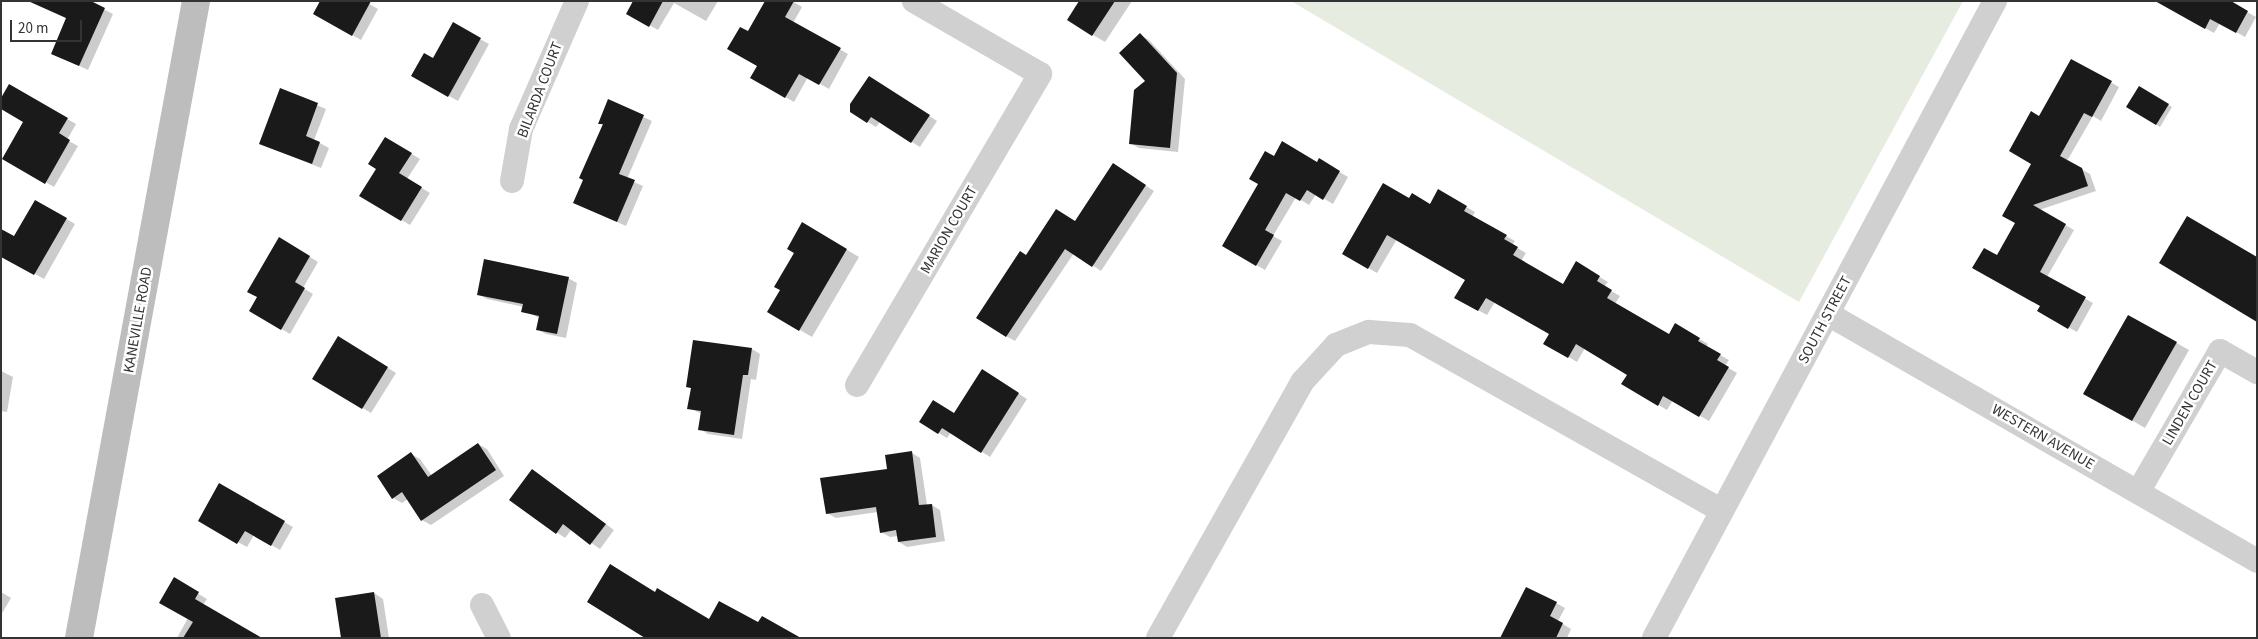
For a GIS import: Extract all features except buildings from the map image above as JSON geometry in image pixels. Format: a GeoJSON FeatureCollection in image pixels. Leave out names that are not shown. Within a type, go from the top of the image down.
{"type":"FeatureCollection","features":[{"type":"Feature","properties":{"kind":"main road","name":"KANEVILLE ROAD"},"geometry":{"type":"LineString","coordinates":[[80,638],[196,1]]}},
{"type":"Feature","properties":{"kind":"street","name":"BILARDA COURT"},"geometry":{"type":"LineString","coordinates":[[512,181],[521,129],[577,1]]}},
{"type":"Feature","properties":{"kind":"street","name":"MARION COURT"},"geometry":{"type":"LineString","coordinates":[[858,385],[1040,74],[914,1]]}},
{"type":"Feature","properties":{"kind":"street","name":"SOUTH STREET"},"geometry":{"type":"LineString","coordinates":[[1654,638],[1995,1]]}},
{"type":"Feature","properties":{"kind":"street","name":"WESTERN AVENUE"},"geometry":{"type":"LineString","coordinates":[[1828,314],[2257,561]]}},
{"type":"Feature","properties":{"kind":"street"},"geometry":{"type":"LineString","coordinates":[[1158,638],[1303,381],[1336,345],[1369,332],[1410,335],[1722,512]]}},
{"type":"Feature","properties":{"kind":"street","name":"LINDEN COURT"},"geometry":{"type":"LineString","coordinates":[[2138,492],[2220,351],[2257,372]]}},
{"type":"Feature","properties":{"kind":"street"},"geometry":{"type":"LineString","coordinates":[[482,605],[499,638]]}},
{"type":"Feature","properties":{"kind":"shaded area"},"geometry":{"type":"Polygon","coordinates":[[[1291,1],[1963,1],[1799,302],[1291,1]]]}}]}
